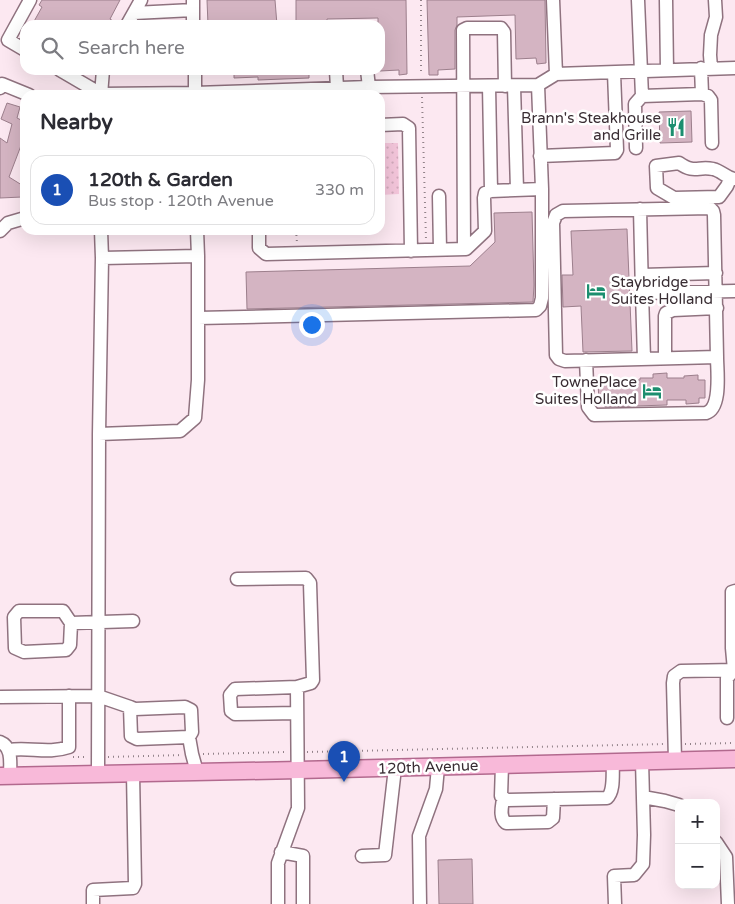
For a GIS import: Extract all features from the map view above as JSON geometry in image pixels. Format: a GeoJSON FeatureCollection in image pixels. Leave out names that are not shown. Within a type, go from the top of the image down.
{"type":"FeatureCollection","features":[{"type":"Feature","properties":{"kind":"main road","name":"120th Avenue"},"geometry":{"type":"LineString","coordinates":[[5,776],[642,761],[674,752],[735,758]]}},
{"type":"Feature","properties":{"kind":"street"},"geometry":{"type":"LineString","coordinates":[[20,47],[8,40],[30,0]]}},
{"type":"Feature","properties":{"kind":"street"},"geometry":{"type":"LineString","coordinates":[[130,20],[142,0]]}},
{"type":"Feature","properties":{"kind":"street"},"geometry":{"type":"LineString","coordinates":[[553,0],[556,74]]}},
{"type":"Feature","properties":{"kind":"street"},"geometry":{"type":"LineString","coordinates":[[636,148],[635,104],[642,96],[638,0]]}},
{"type":"Feature","properties":{"kind":"street"},"geometry":{"type":"LineString","coordinates":[[666,0],[668,70]]}},
{"type":"Feature","properties":{"kind":"street"},"geometry":{"type":"LineString","coordinates":[[702,94],[710,55],[711,35],[716,17],[715,0]]}},
{"type":"Feature","properties":{"kind":"street"},"geometry":{"type":"LineString","coordinates":[[134,13],[193,5],[194,20]]}},
{"type":"Feature","properties":{"kind":"street"},"geometry":{"type":"LineString","coordinates":[[464,249],[463,30],[467,28],[501,28],[504,32],[517,190]]}},
{"type":"Feature","properties":{"kind":"street"},"geometry":{"type":"LineString","coordinates":[[315,90],[369,87],[538,86],[556,74],[735,68]]}},
{"type":"Feature","properties":{"kind":"street"},"geometry":{"type":"LineString","coordinates":[[540,156],[615,153],[617,150],[614,73]]}},
{"type":"Feature","properties":{"kind":"street"},"geometry":{"type":"LineString","coordinates":[[69,75],[94,90]]}},
{"type":"Feature","properties":{"kind":"street"},"geometry":{"type":"LineString","coordinates":[[101,90],[103,75]]}},
{"type":"Feature","properties":{"kind":"street"},"geometry":{"type":"LineString","coordinates":[[195,75],[196,90]]}},
{"type":"Feature","properties":{"kind":"street"},"geometry":{"type":"LineString","coordinates":[[336,75],[337,88]]}},
{"type":"Feature","properties":{"kind":"street"},"geometry":{"type":"LineString","coordinates":[[368,75],[369,87]]}},
{"type":"Feature","properties":{"kind":"street"},"geometry":{"type":"LineString","coordinates":[[0,88],[2,84],[20,91]]}},
{"type":"Feature","properties":{"kind":"street"},"geometry":{"type":"LineString","coordinates":[[259,235],[259,248],[266,254],[466,249],[485,231],[488,194],[489,86]]}},
{"type":"Feature","properties":{"kind":"street"},"geometry":{"type":"LineString","coordinates":[[198,318],[536,310],[540,306],[542,298],[542,189],[538,86]]}},
{"type":"Feature","properties":{"kind":"street"},"geometry":{"type":"LineString","coordinates":[[642,96],[702,94],[708,96],[711,100],[712,143]]}},
{"type":"Feature","properties":{"kind":"street"},"geometry":{"type":"LineString","coordinates":[[385,125],[403,124],[409,128],[416,250]]}},
{"type":"Feature","properties":{"kind":"street"},"geometry":{"type":"LineString","coordinates":[[679,163],[688,169],[712,169],[719,171],[732,179],[719,197],[674,198],[657,188],[656,166],[679,163]]}},
{"type":"Feature","properties":{"kind":"street"},"geometry":{"type":"LineString","coordinates":[[464,198],[517,190],[542,189]]}},
{"type":"Feature","properties":{"kind":"street"},"geometry":{"type":"LineString","coordinates":[[439,196],[440,250]]}},
{"type":"Feature","properties":{"kind":"street"},"geometry":{"type":"LineString","coordinates":[[586,360],[588,407],[594,415],[711,412],[716,403],[717,357],[713,210],[710,208],[563,211],[556,215],[552,224],[556,355],[559,359],[565,361],[586,360],[644,358],[717,357]]}},
{"type":"Feature","properties":{"kind":"street"},"geometry":{"type":"LineString","coordinates":[[640,209],[644,358]]}},
{"type":"Feature","properties":{"kind":"street"},"geometry":{"type":"LineString","coordinates":[[0,231],[8,223],[20,219]]}},
{"type":"Feature","properties":{"kind":"street"},"geometry":{"type":"LineString","coordinates":[[98,774],[101,235]]}},
{"type":"Feature","properties":{"kind":"street"},"geometry":{"type":"LineString","coordinates":[[99,434],[180,431],[194,418],[198,380],[197,235]]}},
{"type":"Feature","properties":{"kind":"street"},"geometry":{"type":"LineString","coordinates":[[102,258],[198,256]]}},
{"type":"Feature","properties":{"kind":"street"},"geometry":{"type":"LineString","coordinates":[[642,275],[716,273]]}},
{"type":"Feature","properties":{"kind":"street"},"geometry":{"type":"LineString","coordinates":[[642,293],[735,291]]}},
{"type":"Feature","properties":{"kind":"street"},"geometry":{"type":"LineString","coordinates":[[666,358],[666,313],[673,310],[717,308]]}},
{"type":"Feature","properties":{"kind":"street"},"geometry":{"type":"LineString","coordinates":[[237,579],[306,578],[310,583],[313,680],[311,683],[297,687],[235,688],[230,695],[231,711],[235,714],[297,713]]}},
{"type":"Feature","properties":{"kind":"street"},"geometry":{"type":"LineString","coordinates":[[727,718],[727,678],[734,670],[732,592],[735,592]]}},
{"type":"Feature","properties":{"kind":"street"},"geometry":{"type":"LineString","coordinates":[[19,611],[63,612],[71,623],[70,645],[66,650],[24,652],[15,648],[14,617],[19,611]]}},
{"type":"Feature","properties":{"kind":"street"},"geometry":{"type":"LineString","coordinates":[[71,623],[134,621]]}},
{"type":"Feature","properties":{"kind":"street"},"geometry":{"type":"LineString","coordinates":[[674,752],[674,676],[681,671],[734,670]]}},
{"type":"Feature","properties":{"kind":"street"},"geometry":{"type":"LineString","coordinates":[[278,904],[278,863],[298,808],[297,687]]}},
{"type":"Feature","properties":{"kind":"street"},"geometry":{"type":"LineString","coordinates":[[0,696],[98,696],[135,709],[185,708],[191,710],[192,732],[189,737],[197,772]]}},
{"type":"Feature","properties":{"kind":"street"},"geometry":{"type":"LineString","coordinates":[[5,776],[5,746],[27,751],[60,750],[69,746],[69,696]]}},
{"type":"Feature","properties":{"kind":"street"},"geometry":{"type":"LineString","coordinates":[[130,707],[131,736],[137,739],[189,737]]}},
{"type":"Feature","properties":{"kind":"street"},"geometry":{"type":"LineString","coordinates":[[615,904],[614,876],[634,875],[643,864],[642,761]]}},
{"type":"Feature","properties":{"kind":"street"},"geometry":{"type":"LineString","coordinates":[[503,799],[606,798],[610,796],[611,791],[613,762]]}},
{"type":"Feature","properties":{"kind":"street"},"geometry":{"type":"LineString","coordinates":[[502,765],[502,814],[503,821],[506,823],[548,822],[553,818],[554,799]]}},
{"type":"Feature","properties":{"kind":"street"},"geometry":{"type":"LineString","coordinates":[[420,904],[419,836],[436,789],[438,767]]}},
{"type":"Feature","properties":{"kind":"street"},"geometry":{"type":"LineString","coordinates":[[362,856],[385,855],[394,768]]}},
{"type":"Feature","properties":{"kind":"street"},"geometry":{"type":"LineString","coordinates":[[93,904],[93,890],[133,888],[136,884],[133,773]]}},
{"type":"Feature","properties":{"kind":"street"},"geometry":{"type":"LineString","coordinates":[[643,797],[665,800],[675,804]]}},
{"type":"Feature","properties":{"kind":"street"},"geometry":{"type":"LineString","coordinates":[[717,844],[726,857],[728,904]]}},
{"type":"Feature","properties":{"kind":"street"},"geometry":{"type":"LineString","coordinates":[[281,852],[303,856],[303,904]]}},
{"type":"Feature","properties":{"kind":"path"},"geometry":{"type":"LineString","coordinates":[[416,250],[426,244],[421,0]]}},
{"type":"Feature","properties":{"kind":"path"},"geometry":{"type":"LineString","coordinates":[[294,254],[297,246],[296,235]]}},
{"type":"Feature","properties":{"kind":"path"},"geometry":{"type":"LineString","coordinates":[[98,757],[298,752],[674,752],[735,743]]}},
{"type":"Feature","properties":{"kind":"shaded area"},"geometry":{"type":"Polygon","coordinates":[[[385,143],[398,143],[399,194],[385,195],[385,143]]]}},
{"type":"Feature","properties":{"kind":"building"},"geometry":{"type":"Polygon","coordinates":[[[42,0],[120,0],[110,19],[112,20],[35,20],[42,7],[39,5],[42,0]]]}},
{"type":"Feature","properties":{"kind":"building"},"geometry":{"type":"Polygon","coordinates":[[[207,0],[275,0],[277,20],[208,20],[207,0]]]}},
{"type":"Feature","properties":{"kind":"building"},"geometry":{"type":"Polygon","coordinates":[[[296,0],[406,0],[407,74],[399,75],[399,70],[385,71],[385,20],[378,20],[378,18],[296,20],[296,0]]]}},
{"type":"Feature","properties":{"kind":"building"},"geometry":{"type":"Polygon","coordinates":[[[427,0],[545,0],[546,63],[537,64],[536,58],[516,59],[515,15],[457,17],[455,69],[438,70],[438,75],[429,75],[427,0]]]}},
{"type":"Feature","properties":{"kind":"building"},"geometry":{"type":"Polygon","coordinates":[[[234,75],[309,75],[309,78],[258,80],[258,77],[234,78],[234,75]]]}},
{"type":"Feature","properties":{"kind":"building"},"geometry":{"type":"Polygon","coordinates":[[[7,103],[20,107],[17,118],[20,120],[20,148],[9,177],[20,184],[20,197],[0,198],[0,138],[7,143],[12,124],[1,119],[7,103]]]}},
{"type":"Feature","properties":{"kind":"building","name":"Brann's Steakhouse and Grille"},"geometry":{"type":"Polygon","coordinates":[[[691,111],[692,142],[660,143],[659,112],[691,111]]]}},
{"type":"Feature","properties":{"kind":"building"},"geometry":{"type":"Polygon","coordinates":[[[532,212],[533,302],[247,309],[246,272],[470,266],[495,242],[494,213],[532,212]]]}},
{"type":"Feature","properties":{"kind":"building","name":"Staybridge Suites Holland"},"geometry":{"type":"Polygon","coordinates":[[[627,229],[632,351],[583,352],[581,306],[563,307],[562,275],[573,275],[571,231],[627,229]]]}},
{"type":"Feature","properties":{"kind":"building","name":"TownePlace Suites Holland"},"geometry":{"type":"Polygon","coordinates":[[[667,373],[667,378],[684,378],[684,376],[698,375],[698,380],[705,380],[705,398],[699,398],[699,403],[686,404],[686,400],[667,400],[667,405],[605,407],[604,400],[599,400],[598,384],[604,384],[603,378],[640,380],[640,378],[653,378],[653,374],[667,373]]]}},
{"type":"Feature","properties":{"kind":"building"},"geometry":{"type":"Polygon","coordinates":[[[472,859],[473,904],[439,904],[438,860],[472,859]]]}},
{"type":"Feature","properties":{"kind":"place","name":"Brann's Steakhouse and Grille"},"geometry":{"type":"Point","coordinates":[676,127]}},
{"type":"Feature","properties":{"kind":"place","name":"Staybridge Suites Holland"},"geometry":{"type":"Point","coordinates":[596,291]}},
{"type":"Feature","properties":{"kind":"place","name":"TownePlace Suites Holland"},"geometry":{"type":"Point","coordinates":[652,391]}},
{"type":"Feature","properties":{"kind":"place","name":"120th & Garden"},"geometry":{"type":"Point","coordinates":[344,782]}}]}
